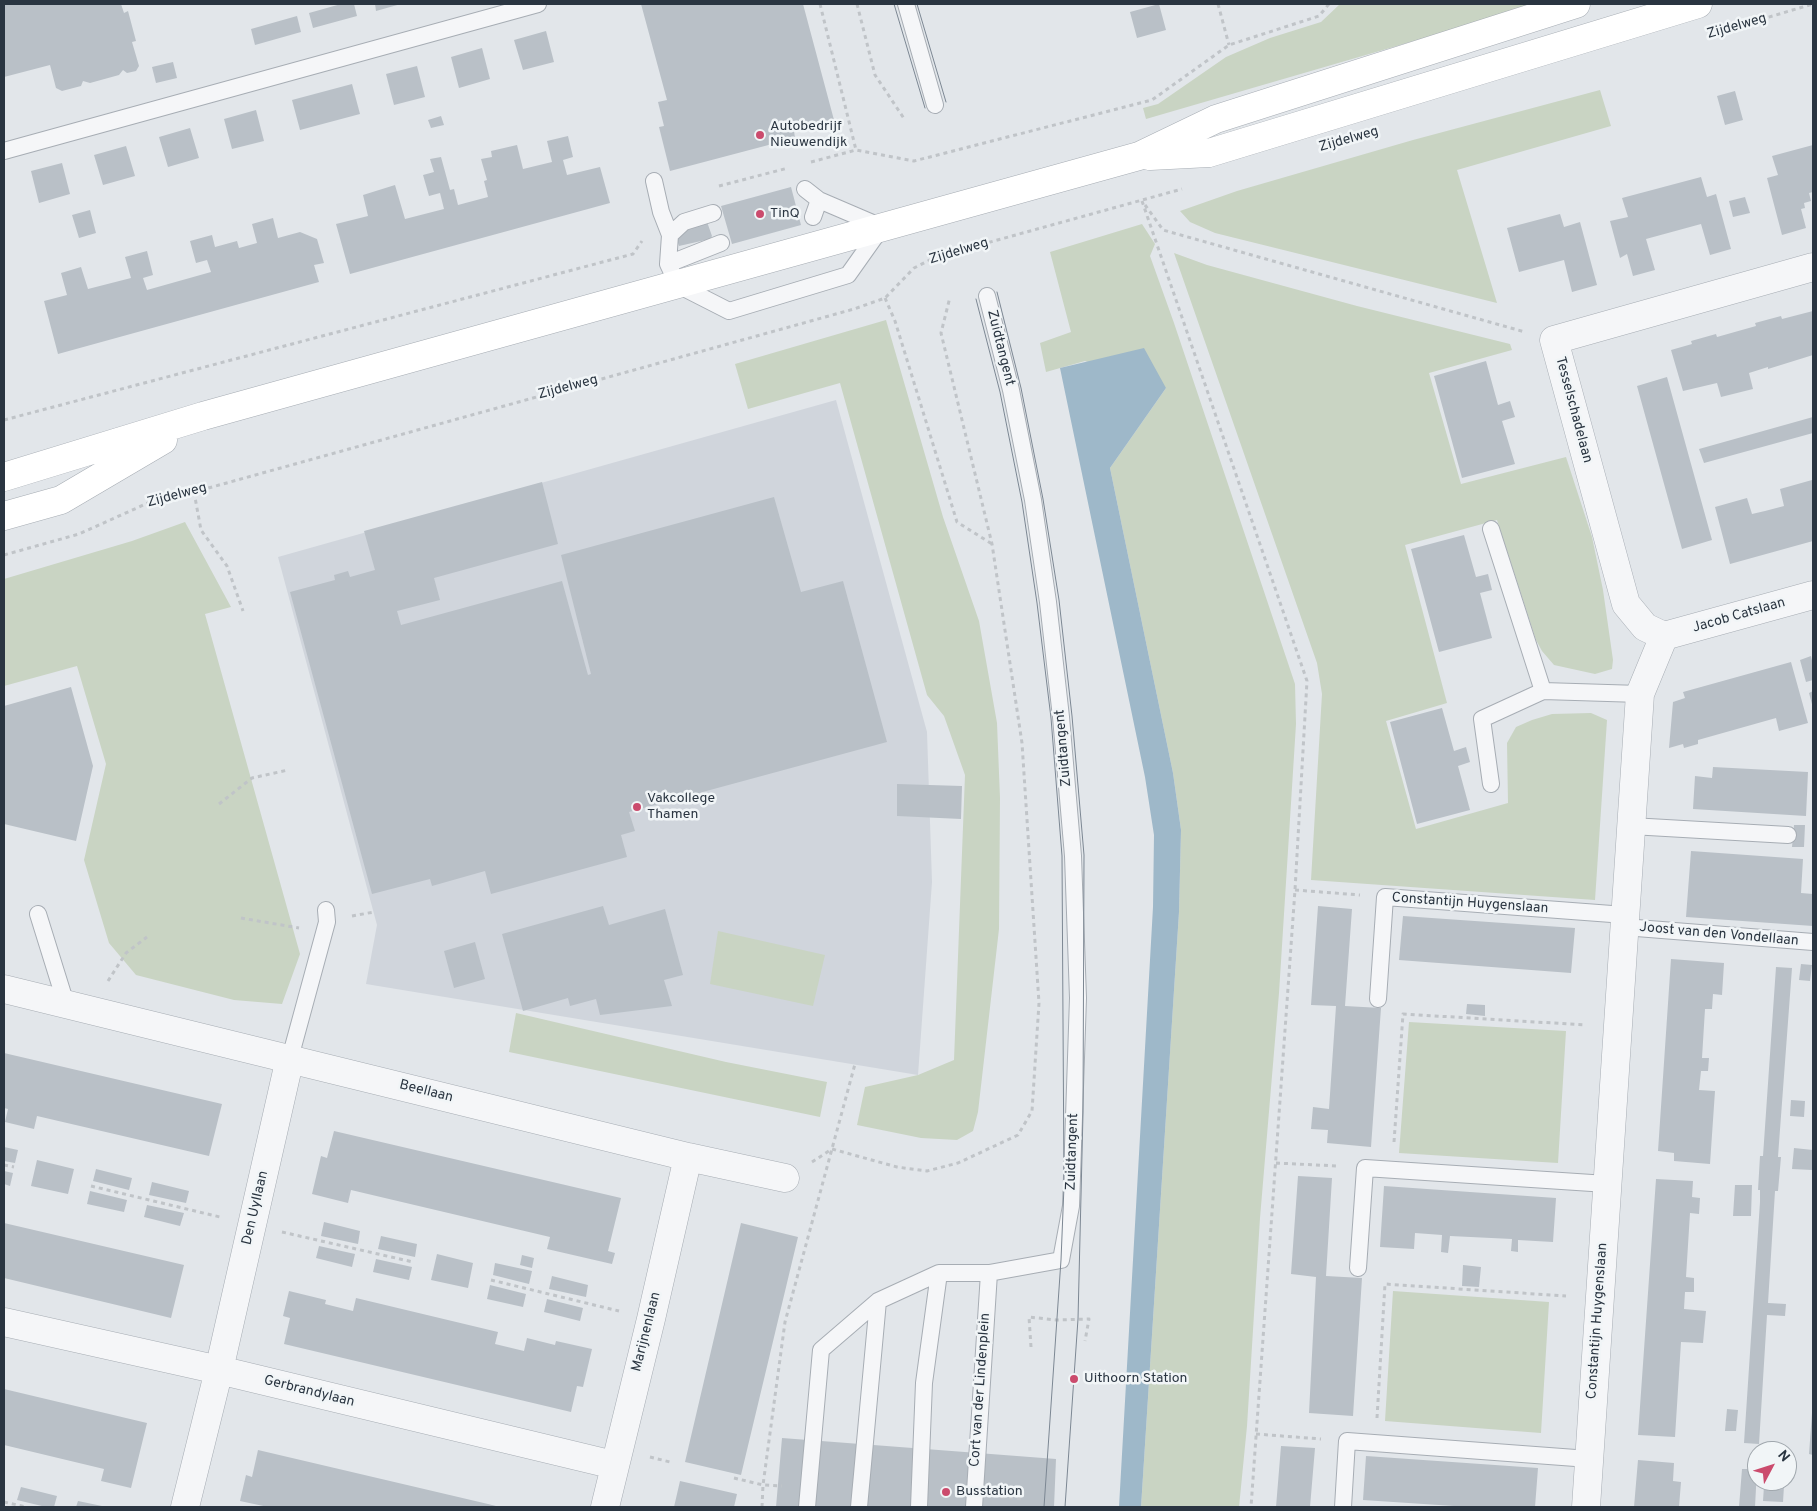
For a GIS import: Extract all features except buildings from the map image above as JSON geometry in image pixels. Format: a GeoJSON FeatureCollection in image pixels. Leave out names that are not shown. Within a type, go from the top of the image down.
{"type":"FeatureCollection","features":[{"type":"Feature","properties":{"kind":"main road","name":"Zijdelweg"},"geometry":{"type":"LineString","coordinates":[[4,477],[673,274],[882,227],[1139,156],[1216,118],[1576,4]]}},
{"type":"Feature","properties":{"kind":"main road","name":"Zijdelweg"},"geometry":{"type":"LineString","coordinates":[[1139,156],[1209,153],[1698,4]]}},
{"type":"Feature","properties":{"kind":"main road","name":"Zijdelweg"},"geometry":{"type":"LineString","coordinates":[[4,516],[61,500],[203,416]]}},
{"type":"Feature","properties":{"kind":"street","name":"Tesselschadelaan"},"geometry":{"type":"LineString","coordinates":[[1664,636],[1645,627],[1626,604],[1554,340],[1813,267]]}},
{"type":"Feature","properties":{"kind":"street","name":"Jacob Catslaan"},"geometry":{"type":"LineString","coordinates":[[1664,636],[1813,595]]}},
{"type":"Feature","properties":{"kind":"street","name":"Constantijn Huygenslaan"},"geometry":{"type":"LineString","coordinates":[[1586,1507],[1640,694],[1664,636]]}},
{"type":"Feature","properties":{"kind":"street","name":"Beellaan"},"geometry":{"type":"LineString","coordinates":[[4,988],[688,1157],[786,1178]]}},
{"type":"Feature","properties":{"kind":"street","name":"Den Uyllaan"},"geometry":{"type":"LineString","coordinates":[[185,1507],[219,1370],[290,1058]]}},
{"type":"Feature","properties":{"kind":"street","name":"Marijnenlaan"},"geometry":{"type":"LineString","coordinates":[[604,1507],[651,1319],[688,1157]]}},
{"type":"Feature","properties":{"kind":"street","name":"Gerbrandylaan"},"geometry":{"type":"LineString","coordinates":[[4,1322],[219,1370],[614,1466]]}},
{"type":"Feature","properties":{"kind":"lane"},"geometry":{"type":"LineString","coordinates":[[4,151],[538,4]]}},
{"type":"Feature","properties":{"kind":"lane"},"geometry":{"type":"LineString","coordinates":[[906,4],[935,105]]}},
{"type":"Feature","properties":{"kind":"lane"},"geometry":{"type":"LineString","coordinates":[[654,181],[661,212],[670,235],[673,274]]}},
{"type":"Feature","properties":{"kind":"lane"},"geometry":{"type":"LineString","coordinates":[[673,274],[729,311],[848,275],[882,227],[819,200],[805,189]]}},
{"type":"Feature","properties":{"kind":"lane"},"geometry":{"type":"LineString","coordinates":[[813,217],[819,200]]}},
{"type":"Feature","properties":{"kind":"lane"},"geometry":{"type":"LineString","coordinates":[[670,235],[684,222],[713,213]]}},
{"type":"Feature","properties":{"kind":"lane"},"geometry":{"type":"LineString","coordinates":[[673,274],[722,243]]}},
{"type":"Feature","properties":{"kind":"lane","name":"Zuidtangent"},"geometry":{"type":"LineString","coordinates":[[987,296],[1010,390],[1033,500],[1048,602],[1062,717],[1073,856],[1078,998],[1071,1206],[1062,1260],[989,1273]]}},
{"type":"Feature","properties":{"kind":"lane"},"geometry":{"type":"LineString","coordinates":[[1492,529],[1544,691]]}},
{"type":"Feature","properties":{"kind":"lane"},"geometry":{"type":"LineString","coordinates":[[1491,784],[1482,719],[1544,691],[1640,694]]}},
{"type":"Feature","properties":{"kind":"lane"},"geometry":{"type":"LineString","coordinates":[[1631,826],[1788,835]]}},
{"type":"Feature","properties":{"kind":"lane","name":"Constantijn Huygenslaan"},"geometry":{"type":"LineString","coordinates":[[1378,999],[1385,897],[1625,921]]}},
{"type":"Feature","properties":{"kind":"lane","name":"Den Uyllaan"},"geometry":{"type":"LineString","coordinates":[[290,1058],[325,932],[327,922],[326,910]]}},
{"type":"Feature","properties":{"kind":"lane"},"geometry":{"type":"LineString","coordinates":[[38,914],[78,1007]]}},
{"type":"Feature","properties":{"kind":"lane","name":"Joost van den Vondellaan"},"geometry":{"type":"LineString","coordinates":[[1625,921],[1813,942]]}},
{"type":"Feature","properties":{"kind":"lane"},"geometry":{"type":"LineString","coordinates":[[1358,1268],[1365,1168],[1607,1184]]}},
{"type":"Feature","properties":{"kind":"lane"},"geometry":{"type":"LineString","coordinates":[[919,1507],[924,1383],[939,1273]]}},
{"type":"Feature","properties":{"kind":"lane"},"geometry":{"type":"LineString","coordinates":[[807,1507],[821,1350],[878,1301],[939,1273],[989,1273]]}},
{"type":"Feature","properties":{"kind":"lane","name":"Cort van der Lindenplein"},"geometry":{"type":"LineString","coordinates":[[974,1507],[989,1273]]}},
{"type":"Feature","properties":{"kind":"lane"},"geometry":{"type":"LineString","coordinates":[[860,1507],[878,1301]]}},
{"type":"Feature","properties":{"kind":"lane"},"geometry":{"type":"LineString","coordinates":[[1342,1507],[1346,1441],[1589,1459]]}},
{"type":"Feature","properties":{"kind":"path"},"geometry":{"type":"LineString","coordinates":[[820,4],[856,150]]}},
{"type":"Feature","properties":{"kind":"path"},"geometry":{"type":"LineString","coordinates":[[857,4],[875,76],[906,120]]}},
{"type":"Feature","properties":{"kind":"path"},"geometry":{"type":"LineString","coordinates":[[1218,4],[1229,45]]}},
{"type":"Feature","properties":{"kind":"path"},"geometry":{"type":"LineString","coordinates":[[808,162],[856,150],[914,161],[1152,100],[1229,45],[1319,16],[1329,4]]}},
{"type":"Feature","properties":{"kind":"path","name":"Zijdelweg"},"geometry":{"type":"LineString","coordinates":[[1708,35],[1813,4]]}},
{"type":"Feature","properties":{"kind":"path"},"geometry":{"type":"LineString","coordinates":[[714,188],[790,168]]}},
{"type":"Feature","properties":{"kind":"path","name":"Zijdelweg"},"geometry":{"type":"LineString","coordinates":[[4,555],[80,534],[159,498],[194,492],[835,314],[885,298],[914,268],[936,256],[1190,187]]}},
{"type":"Feature","properties":{"kind":"path"},"geometry":{"type":"LineString","coordinates":[[1142,201],[1163,230],[1554,340]]}},
{"type":"Feature","properties":{"kind":"path"},"geometry":{"type":"LineString","coordinates":[[1142,201],[1307,681],[1295,890],[1251,1507]]}},
{"type":"Feature","properties":{"kind":"path"},"geometry":{"type":"LineString","coordinates":[[4,420],[633,254],[661,212]]}},
{"type":"Feature","properties":{"kind":"path"},"geometry":{"type":"LineString","coordinates":[[832,1149],[897,1167],[927,1172],[958,1163],[1018,1135],[1032,1111],[1039,1003],[1022,743],[992,544],[941,333],[950,297]]}},
{"type":"Feature","properties":{"kind":"path"},"geometry":{"type":"LineString","coordinates":[[885,298],[895,321],[956,522],[992,544]]}},
{"type":"Feature","properties":{"kind":"path"},"geometry":{"type":"LineString","coordinates":[[194,492],[201,530],[227,566],[243,611]]}},
{"type":"Feature","properties":{"kind":"path"},"geometry":{"type":"LineString","coordinates":[[219,804],[252,778],[288,770]]}},
{"type":"Feature","properties":{"kind":"path"},"geometry":{"type":"LineString","coordinates":[[1295,890],[1385,897]]}},
{"type":"Feature","properties":{"kind":"path"},"geometry":{"type":"LineString","coordinates":[[240,918],[325,932]]}},
{"type":"Feature","properties":{"kind":"path"},"geometry":{"type":"LineString","coordinates":[[78,1007],[126,953],[147,937]]}},
{"type":"Feature","properties":{"kind":"path"},"geometry":{"type":"LineString","coordinates":[[1392,1170],[1403,1014],[1618,1027]]}},
{"type":"Feature","properties":{"kind":"path"},"geometry":{"type":"LineString","coordinates":[[762,1507],[763,1485],[785,1322],[855,1064]]}},
{"type":"Feature","properties":{"kind":"path"},"geometry":{"type":"LineString","coordinates":[[1276,1163],[1365,1168]]}},
{"type":"Feature","properties":{"kind":"path"},"geometry":{"type":"LineString","coordinates":[[4,1165],[14,1167]]}},
{"type":"Feature","properties":{"kind":"path"},"geometry":{"type":"LineString","coordinates":[[490,1280],[651,1319]]}},
{"type":"Feature","properties":{"kind":"path"},"geometry":{"type":"LineString","coordinates":[[1375,1443],[1385,1284],[1600,1298]]}},
{"type":"Feature","properties":{"kind":"path"},"geometry":{"type":"LineString","coordinates":[[1031,1347],[1029,1318],[1056,1320],[1089,1319],[1085,1341]]}},
{"type":"Feature","properties":{"kind":"path"},"geometry":{"type":"LineString","coordinates":[[1256,1434],[1346,1441]]}},
{"type":"Feature","properties":{"kind":"path"},"geometry":{"type":"LineString","coordinates":[[4,1502],[26,1507]]}},
{"type":"Feature","properties":{"kind":"shaded area","name":"Vakcollege Thamen"},"geometry":{"type":"Polygon","coordinates":[[[836,400],[927,732],[932,882],[918,1075],[366,984],[377,925],[278,557],[836,400]]]}},
{"type":"Feature","properties":{"kind":"green space"},"geometry":{"type":"Polygon","coordinates":[[[1340,4],[1541,4],[1146,119],[1143,108],[1158,104],[1226,57],[1270,38],[1321,22],[1340,4]]]}},
{"type":"Feature","properties":{"kind":"green space"},"geometry":{"type":"Polygon","coordinates":[[[1600,90],[1611,126],[1457,170],[1497,303],[1215,233],[1190,222],[1180,211],[1237,191],[1413,140],[1600,90]]]}},
{"type":"Feature","properties":{"kind":"green space"},"geometry":{"type":"Polygon","coordinates":[[[1142,224],[1155,244],[1150,256],[1295,684],[1296,724],[1279,993],[1260,1218],[1247,1426],[1239,1507],[1141,1507],[1179,912],[1181,830],[1173,773],[1110,468],[1166,388],[1085,361],[1046,372],[1040,343],[1071,332],[1050,252],[1142,224]]]}},
{"type":"Feature","properties":{"kind":"green space"},"geometry":{"type":"Polygon","coordinates":[[[1174,253],[1207,265],[1357,306],[1510,344],[1512,350],[1429,373],[1461,484],[1566,457],[1592,537],[1603,590],[1613,660],[1612,669],[1595,674],[1554,665],[1542,651],[1536,640],[1497,520],[1405,545],[1447,703],[1386,721],[1416,829],[1508,803],[1507,743],[1516,727],[1552,714],[1591,713],[1607,720],[1595,900],[1311,880],[1322,694],[1317,663],[1174,253]]]}},
{"type":"Feature","properties":{"kind":"green space"},"geometry":{"type":"Polygon","coordinates":[[[886,320],[943,517],[979,621],[997,723],[1000,798],[999,929],[978,1112],[973,1131],[957,1140],[921,1138],[857,1125],[865,1087],[918,1075],[954,1060],[965,775],[944,716],[927,695],[840,383],[748,409],[735,364],[886,320]]]}},
{"type":"Feature","properties":{"kind":"green space"},"geometry":{"type":"Polygon","coordinates":[[[185,522],[231,607],[205,614],[300,954],[282,1004],[234,1000],[136,975],[109,943],[84,860],[106,764],[77,666],[4,686],[4,579],[132,541],[185,522]]]}},
{"type":"Feature","properties":{"kind":"green space"},"geometry":{"type":"Polygon","coordinates":[[[718,931],[825,955],[813,1006],[710,984],[718,931]]]}},
{"type":"Feature","properties":{"kind":"green space"},"geometry":{"type":"Polygon","coordinates":[[[516,1013],[726,1062],[827,1082],[820,1117],[509,1052],[516,1013]]]}},
{"type":"Feature","properties":{"kind":"green space"},"geometry":{"type":"Polygon","coordinates":[[[1409,1022],[1566,1031],[1558,1163],[1399,1153],[1409,1022]]]}},
{"type":"Feature","properties":{"kind":"green space"},"geometry":{"type":"Polygon","coordinates":[[[1393,1291],[1549,1302],[1541,1433],[1385,1421],[1393,1291]]]}},
{"type":"Feature","properties":{"kind":"water"},"geometry":{"type":"Polygon","coordinates":[[[1144,348],[1166,388],[1110,468],[1173,773],[1181,830],[1179,912],[1141,1507],[1119,1507],[1153,907],[1154,835],[1145,777],[1060,368],[1144,348]]]}},
{"type":"Feature","properties":{"kind":"tram line"},"geometry":{"type":"LineString","coordinates":[[894,4],[925,108]]}},
{"type":"Feature","properties":{"kind":"tram line"},"geometry":{"type":"LineString","coordinates":[[917,4],[946,102]]}},
{"type":"Feature","properties":{"kind":"tram line"},"geometry":{"type":"LineString","coordinates":[[997,292],[1021,388],[1043,499],[1059,600],[1072,716],[1084,855],[1083,1113],[1078,1319],[1065,1507]]}},
{"type":"Feature","properties":{"kind":"tram line"},"geometry":{"type":"LineString","coordinates":[[976,299],[1000,392],[1022,502],[1051,718],[1062,856],[1064,1186],[1061,1260],[1044,1507]]}},
{"type":"Feature","properties":{"kind":"place","name":"Autobedrijf Nieuwendijk"},"geometry":{"type":"Point","coordinates":[760,135]}},
{"type":"Feature","properties":{"kind":"place","name":"TinQ"},"geometry":{"type":"Point","coordinates":[760,214]}},
{"type":"Feature","properties":{"kind":"place","name":"Vakcollege Thamen"},"geometry":{"type":"Point","coordinates":[637,807]}},
{"type":"Feature","properties":{"kind":"place","name":"Uithoorn Station"},"geometry":{"type":"Point","coordinates":[1074,1379]}},
{"type":"Feature","properties":{"kind":"place","name":"Busstation"},"geometry":{"type":"Point","coordinates":[946,1492]}}]}
